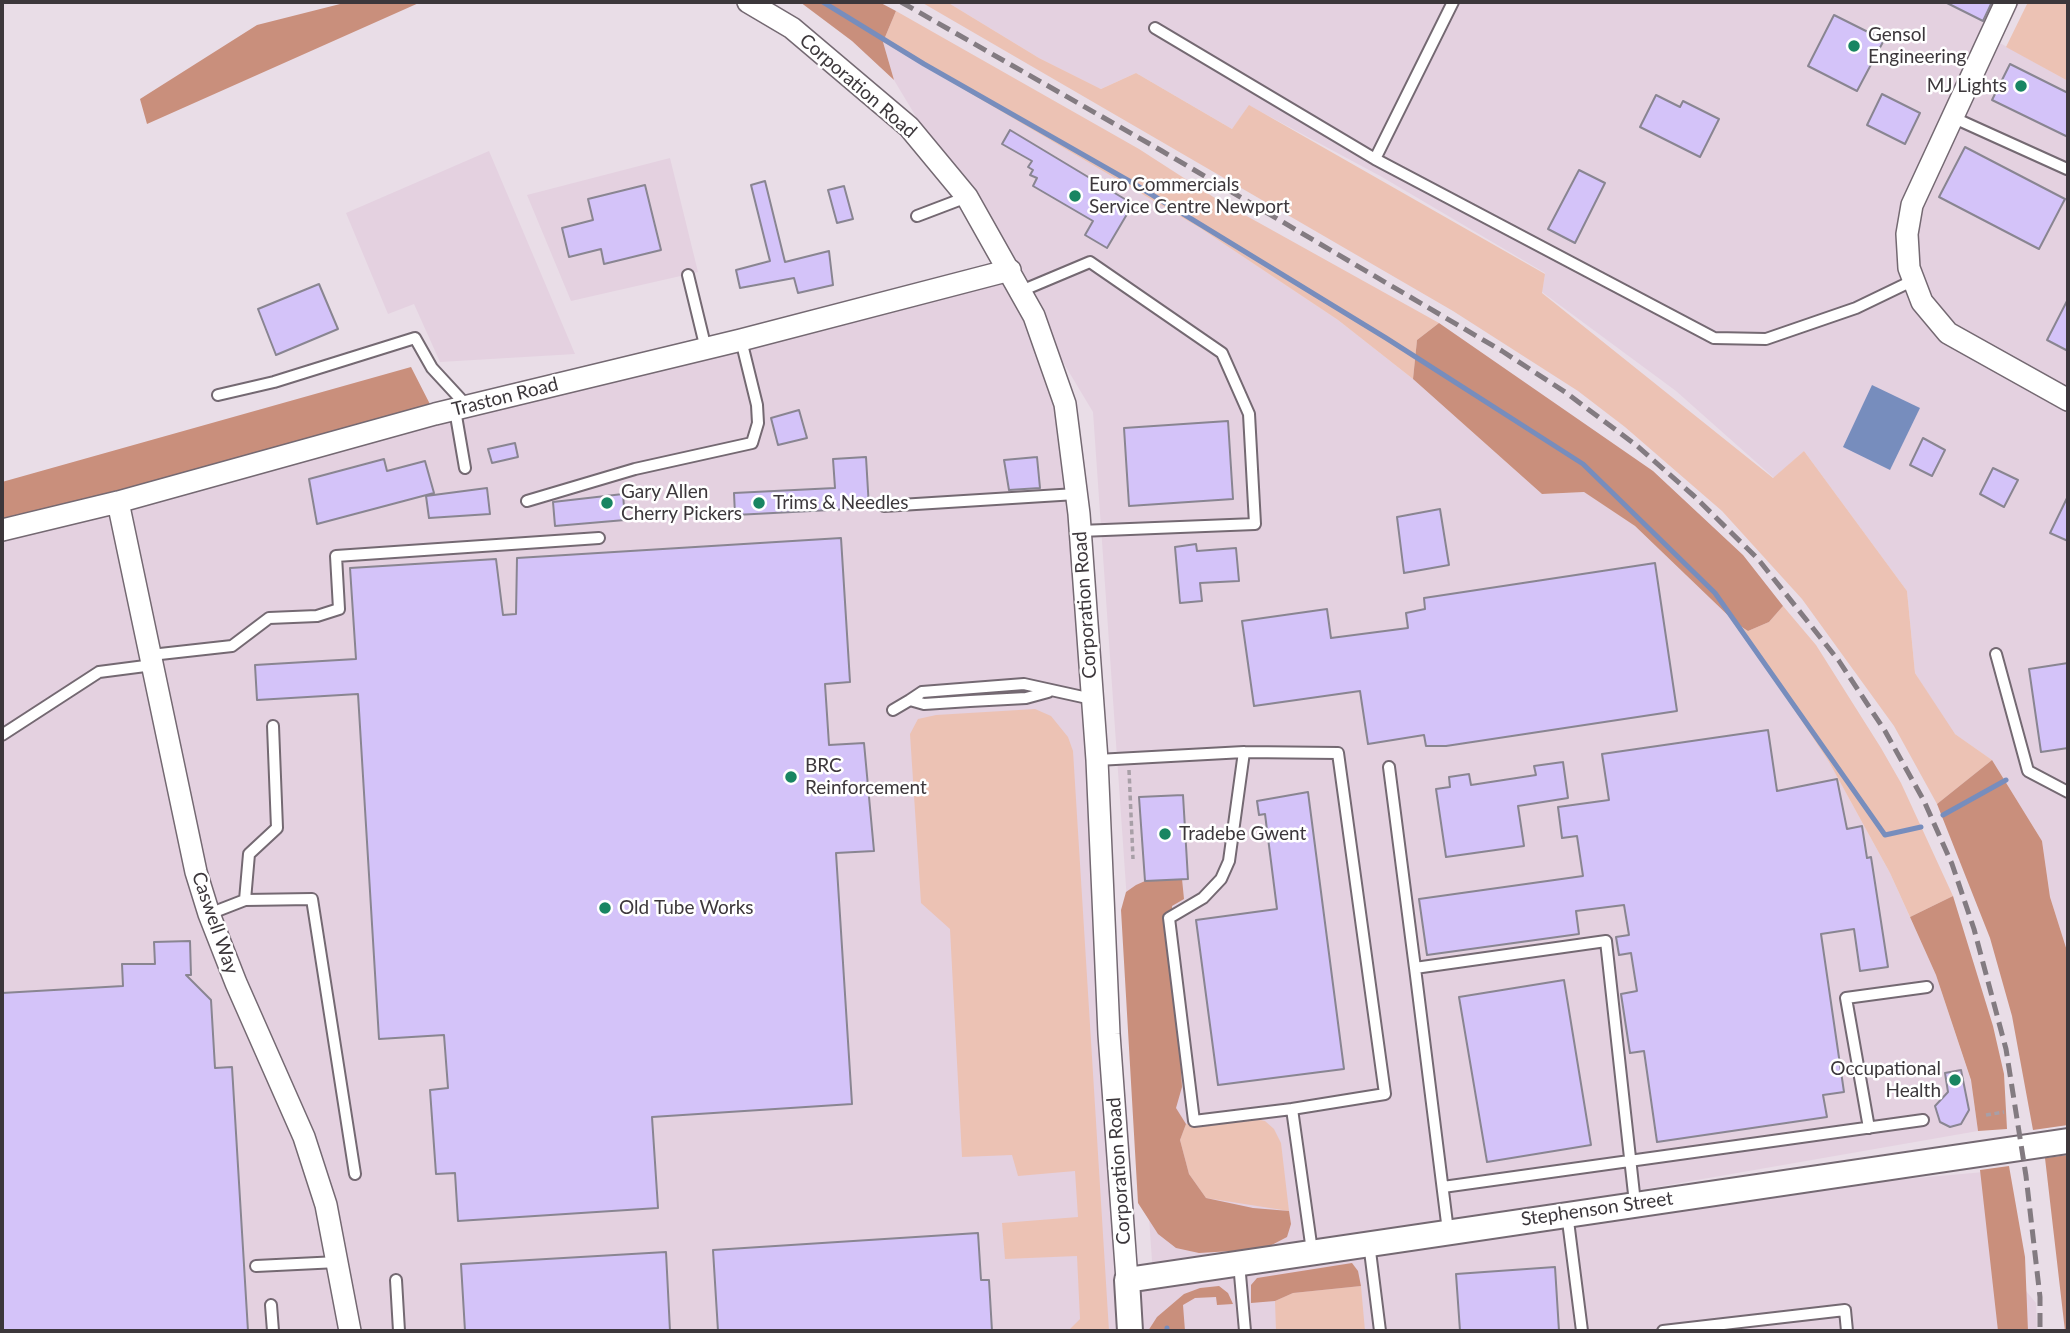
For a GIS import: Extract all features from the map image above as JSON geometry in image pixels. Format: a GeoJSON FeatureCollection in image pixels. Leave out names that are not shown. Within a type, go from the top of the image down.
{"type":"FeatureCollection","features":[{"type":"Feature","properties":{"kind":"street","name":"Corporation Road"},"geometry":{"type":"LineString","coordinates":[[748,2],[792,28],[909,127],[967,197],[1039,326],[1065,404],[1080,531],[1097,760],[1109,1021],[1130,1331]]}},
{"type":"Feature","properties":{"kind":"street"},"geometry":{"type":"LineString","coordinates":[[2006,2],[1908,219],[1907,251],[1912,281],[1929,313],[1948,332],[2068,400]]}},
{"type":"Feature","properties":{"kind":"street","name":"Traston Road"},"geometry":{"type":"LineString","coordinates":[[2,530],[118,502],[461,408],[706,349],[1010,270]]}},
{"type":"Feature","properties":{"kind":"street","name":"Caswell Way"},"geometry":{"type":"LineString","coordinates":[[118,502],[196,872],[209,914],[304,1137],[326,1205],[350,1331]]}},
{"type":"Feature","properties":{"kind":"street","name":"Stephenson Street"},"geometry":{"type":"LineString","coordinates":[[1127,1280],[2068,1141]]}},
{"type":"Feature","properties":{"kind":"lane"},"geometry":{"type":"LineString","coordinates":[[1375,159],[1453,2]]}},
{"type":"Feature","properties":{"kind":"lane"},"geometry":{"type":"LineString","coordinates":[[1155,28],[1375,159],[1714,338],[1766,339],[1856,308],[1912,281]]}},
{"type":"Feature","properties":{"kind":"lane"},"geometry":{"type":"LineString","coordinates":[[1952,117],[2067,169]]}},
{"type":"Feature","properties":{"kind":"lane"},"geometry":{"type":"LineString","coordinates":[[916,216],[967,197]]}},
{"type":"Feature","properties":{"kind":"lane"},"geometry":{"type":"LineString","coordinates":[[1021,291],[1090,262],[1222,353],[1250,414],[1255,524],[1080,531]]}},
{"type":"Feature","properties":{"kind":"lane"},"geometry":{"type":"LineString","coordinates":[[688,275],[706,349]]}},
{"type":"Feature","properties":{"kind":"lane"},"geometry":{"type":"LineString","coordinates":[[218,395],[286,379],[415,338],[432,368],[461,408],[465,468]]}},
{"type":"Feature","properties":{"kind":"lane"},"geometry":{"type":"LineString","coordinates":[[527,501],[635,469],[752,443],[758,423],[757,405],[741,340]]}},
{"type":"Feature","properties":{"kind":"lane"},"geometry":{"type":"LineString","coordinates":[[884,506],[1076,494]]}},
{"type":"Feature","properties":{"kind":"lane"},"geometry":{"type":"LineString","coordinates":[[2,735],[99,672],[232,646],[269,618],[317,616],[339,609],[336,556],[599,538]]}},
{"type":"Feature","properties":{"kind":"lane"},"geometry":{"type":"LineString","coordinates":[[1996,654],[2028,772],[2068,792]]}},
{"type":"Feature","properties":{"kind":"lane"},"geometry":{"type":"LineString","coordinates":[[893,710],[910,700],[924,704],[959,702],[1026,698],[1048,692],[1092,699]]}},
{"type":"Feature","properties":{"kind":"lane"},"geometry":{"type":"LineString","coordinates":[[245,900],[249,853],[277,828],[273,726]]}},
{"type":"Feature","properties":{"kind":"lane"},"geometry":{"type":"LineString","coordinates":[[1097,760],[1244,752],[1338,753],[1385,1094],[1195,1121],[1169,918],[1203,898],[1221,879],[1229,861],[1244,752]]}},
{"type":"Feature","properties":{"kind":"lane"},"geometry":{"type":"LineString","coordinates":[[1389,767],[1448,1231]]}},
{"type":"Feature","properties":{"kind":"lane"},"geometry":{"type":"LineString","coordinates":[[209,914],[245,900],[312,899],[355,1174]]}},
{"type":"Feature","properties":{"kind":"lane"},"geometry":{"type":"LineString","coordinates":[[1415,968],[1606,942],[1635,1203]]}},
{"type":"Feature","properties":{"kind":"lane"},"geometry":{"type":"LineString","coordinates":[[1869,1128],[1846,998],[1927,987]]}},
{"type":"Feature","properties":{"kind":"lane"},"geometry":{"type":"LineString","coordinates":[[1292,1109],[1312,1251]]}},
{"type":"Feature","properties":{"kind":"lane"},"geometry":{"type":"LineString","coordinates":[[1443,1186],[1923,1120]]}},
{"type":"Feature","properties":{"kind":"lane"},"geometry":{"type":"LineString","coordinates":[[1567,1213],[1582,1331]]}},
{"type":"Feature","properties":{"kind":"lane"},"geometry":{"type":"LineString","coordinates":[[1369,1243],[1380,1331]]}},
{"type":"Feature","properties":{"kind":"lane"},"geometry":{"type":"LineString","coordinates":[[256,1266],[338,1262]]}},
{"type":"Feature","properties":{"kind":"lane"},"geometry":{"type":"LineString","coordinates":[[1238,1263],[1245,1331]]}},
{"type":"Feature","properties":{"kind":"lane"},"geometry":{"type":"LineString","coordinates":[[396,1280],[399,1331]]}},
{"type":"Feature","properties":{"kind":"lane"},"geometry":{"type":"LineString","coordinates":[[271,1306],[273,1331]]}},
{"type":"Feature","properties":{"kind":"lane"},"geometry":{"type":"LineString","coordinates":[[1663,1331],[1845,1310],[1847,1331]]}},
{"type":"Feature","properties":{"kind":"path"},"geometry":{"type":"LineString","coordinates":[[1128,759],[1133,859]]}},
{"type":"Feature","properties":{"kind":"path"},"geometry":{"type":"LineString","coordinates":[[1986,1115],[2004,1112]]}},
{"type":"Feature","properties":{"kind":"shaded area"},"geometry":{"type":"Polygon","coordinates":[[[348,2],[421,2],[147,124],[140,99],[257,25],[348,2]]]}},
{"type":"Feature","properties":{"kind":"shaded area"},"geometry":{"type":"Polygon","coordinates":[[[800,2],[879,2],[896,11],[883,42],[894,80],[852,41],[800,2]]]}},
{"type":"Feature","properties":{"kind":"shaded area"},"geometry":{"type":"Polygon","coordinates":[[[921,2],[947,2],[1039,58],[1101,89],[1136,73],[1232,129],[1249,105],[1545,274],[1542,293],[1773,478],[1804,451],[1907,591],[1915,673],[1955,734],[1992,760],[1937,804],[1894,726],[1802,599],[1722,511],[1625,427],[1578,391],[1453,311],[921,2]]]}},
{"type":"Feature","properties":{"kind":"shaded area"},"geometry":{"type":"Polygon","coordinates":[[[947,2],[2020,2],[2000,43],[2068,81],[2068,954],[2050,897],[2042,841],[1992,760],[1952,732],[1915,673],[1907,591],[1804,451],[1774,478],[1676,391],[1542,292],[1545,273],[1382,177],[1250,106],[1232,129],[1136,73],[1101,89],[1039,58],[947,2]]]}},
{"type":"Feature","properties":{"kind":"shaded area"},"geometry":{"type":"Polygon","coordinates":[[[2028,2],[2068,2],[2068,81],[2006,47],[2028,2]]]}},
{"type":"Feature","properties":{"kind":"shaded area"},"geometry":{"type":"Polygon","coordinates":[[[896,11],[1139,149],[1218,200],[1439,323],[1417,340],[1413,379],[1338,320],[1200,228],[883,42],[896,11]]]}},
{"type":"Feature","properties":{"kind":"shaded area"},"geometry":{"type":"Polygon","coordinates":[[[883,42],[1200,228],[1338,320],[1413,379],[1542,494],[1584,492],[1635,526],[1737,624],[1829,762],[1890,873],[1936,975],[1971,1081],[1978,1131],[1181,1270],[1635,1203],[1984,1172],[1997,1256],[2036,1303],[2037,1331],[2,1331],[2,530],[1008,270],[894,80],[883,42]],[[1030,307],[1065,404],[1127,1280],[1153,1275],[1093,412],[1030,307]]]}},
{"type":"Feature","properties":{"kind":"shaded area"},"geometry":{"type":"Polygon","coordinates":[[[489,151],[575,354],[440,362],[414,304],[388,314],[346,213],[489,151]]]}},
{"type":"Feature","properties":{"kind":"shaded area"},"geometry":{"type":"Polygon","coordinates":[[[670,158],[698,272],[571,301],[527,195],[670,158]]]}},
{"type":"Feature","properties":{"kind":"shaded area"},"geometry":{"type":"Polygon","coordinates":[[[1439,323],[1653,471],[1743,555],[1783,606],[1769,622],[1748,631],[1737,624],[1635,526],[1584,492],[1542,494],[1413,379],[1417,340],[1439,323]]]}},
{"type":"Feature","properties":{"kind":"shaded area"},"geometry":{"type":"Polygon","coordinates":[[[411,367],[435,414],[2,530],[2,482],[411,367]]]}},
{"type":"Feature","properties":{"kind":"shaded area"},"geometry":{"type":"Polygon","coordinates":[[[1783,606],[1816,645],[1881,748],[1901,783],[1953,896],[1910,917],[1890,873],[1829,762],[1737,624],[1748,631],[1769,622],[1783,606]]]}},
{"type":"Feature","properties":{"kind":"shaded area"},"geometry":{"type":"Polygon","coordinates":[[[1035,709],[1051,716],[1068,737],[1073,751],[1109,1331],[1068,1331],[1080,1319],[1077,1256],[1005,1259],[1002,1223],[1078,1217],[1075,1171],[1018,1176],[1012,1155],[962,1157],[950,929],[921,903],[910,734],[918,719],[936,715],[1035,709]]]}},
{"type":"Feature","properties":{"kind":"shaded area"},"geometry":{"type":"Polygon","coordinates":[[[1992,760],[2042,841],[2050,897],[2068,954],[2068,1125],[2033,1130],[2012,1016],[1990,938],[1937,804],[1992,760]]]}},
{"type":"Feature","properties":{"kind":"shaded area"},"geometry":{"type":"Polygon","coordinates":[[[1182,879],[1184,899],[1172,906],[1182,1087],[1176,1108],[1186,1124],[1180,1140],[1189,1174],[1206,1198],[1253,1208],[1289,1211],[1291,1224],[1287,1237],[1264,1249],[1199,1253],[1176,1248],[1158,1234],[1138,1203],[1121,910],[1126,892],[1136,885],[1145,881],[1182,879]]]}},
{"type":"Feature","properties":{"kind":"shaded area"},"geometry":{"type":"Polygon","coordinates":[[[1953,896],[1993,1026],[2004,1074],[2007,1129],[1978,1131],[1971,1080],[1936,975],[1910,917],[1953,896]]]}},
{"type":"Feature","properties":{"kind":"shaded area"},"geometry":{"type":"Polygon","coordinates":[[[1256,1119],[1265,1121],[1274,1129],[1281,1143],[1289,1211],[1206,1198],[1189,1174],[1180,1140],[1186,1124],[1256,1119]]]}},
{"type":"Feature","properties":{"kind":"shaded area"},"geometry":{"type":"Polygon","coordinates":[[[2068,1155],[2068,1331],[2065,1331],[2045,1158],[2068,1155]]]}},
{"type":"Feature","properties":{"kind":"shaded area"},"geometry":{"type":"Polygon","coordinates":[[[2009,1166],[2025,1257],[2028,1331],[1998,1331],[1980,1170],[2009,1166]]]}},
{"type":"Feature","properties":{"kind":"shaded area"},"geometry":{"type":"Polygon","coordinates":[[[1352,1263],[1358,1271],[1361,1286],[1293,1293],[1275,1301],[1251,1303],[1251,1285],[1257,1278],[1352,1263]]]}},
{"type":"Feature","properties":{"kind":"shaded area"},"geometry":{"type":"Polygon","coordinates":[[[1219,1286],[1228,1293],[1233,1304],[1217,1305],[1216,1297],[1195,1298],[1183,1305],[1185,1331],[1148,1331],[1157,1317],[1184,1294],[1200,1288],[1219,1286]]]}},
{"type":"Feature","properties":{"kind":"shaded area"},"geometry":{"type":"Polygon","coordinates":[[[1361,1286],[1365,1331],[1276,1331],[1275,1301],[1293,1293],[1361,1286]]]}},
{"type":"Feature","properties":{"kind":"water"},"geometry":{"type":"Polygon","coordinates":[[[1872,385],[1920,408],[1890,470],[1843,447],[1872,385]]]}},
{"type":"Feature","properties":{"kind":"building"},"geometry":{"type":"Polygon","coordinates":[[[1945,2],[1992,2],[1983,21],[1945,2]]]}},
{"type":"Feature","properties":{"kind":"building"},"geometry":{"type":"Polygon","coordinates":[[[1834,15],[1884,40],[1857,91],[1808,66],[1834,15]]]}},
{"type":"Feature","properties":{"kind":"building"},"geometry":{"type":"Polygon","coordinates":[[[2010,64],[2068,93],[2068,137],[1992,100],[2010,64]]]}},
{"type":"Feature","properties":{"kind":"building"},"geometry":{"type":"Polygon","coordinates":[[[1882,94],[1920,113],[1905,144],[1867,125],[1882,94]]]}},
{"type":"Feature","properties":{"kind":"building"},"geometry":{"type":"Polygon","coordinates":[[[1656,95],[1680,107],[1683,101],[1719,119],[1700,157],[1640,127],[1656,95]]]}},
{"type":"Feature","properties":{"kind":"building"},"geometry":{"type":"Polygon","coordinates":[[[1010,130],[1133,204],[1107,248],[1085,235],[1093,221],[1033,186],[1037,178],[1030,175],[1033,170],[1028,167],[1032,161],[1002,144],[1010,130]]]}},
{"type":"Feature","properties":{"kind":"building"},"geometry":{"type":"Polygon","coordinates":[[[1965,147],[2065,199],[2039,249],[1939,197],[1965,147]]]}},
{"type":"Feature","properties":{"kind":"building"},"geometry":{"type":"Polygon","coordinates":[[[1579,170],[1605,183],[1575,243],[1548,229],[1579,170]]]}},
{"type":"Feature","properties":{"kind":"building"},"geometry":{"type":"Polygon","coordinates":[[[765,181],[785,262],[829,251],[833,285],[798,293],[794,278],[740,288],[736,270],[770,261],[751,185],[765,181]]]}},
{"type":"Feature","properties":{"kind":"building"},"geometry":{"type":"Polygon","coordinates":[[[645,185],[661,250],[604,264],[601,249],[569,257],[562,228],[593,220],[588,199],[645,185]]]}},
{"type":"Feature","properties":{"kind":"building"},"geometry":{"type":"Polygon","coordinates":[[[844,186],[853,219],[837,223],[828,190],[844,186]]]}},
{"type":"Feature","properties":{"kind":"building"},"geometry":{"type":"Polygon","coordinates":[[[319,284],[338,329],[276,355],[258,309],[319,284]]]}},
{"type":"Feature","properties":{"kind":"building"},"geometry":{"type":"Polygon","coordinates":[[[2068,299],[2068,351],[2047,340],[2068,299]]]}},
{"type":"Feature","properties":{"kind":"building"},"geometry":{"type":"Polygon","coordinates":[[[799,410],[807,438],[778,445],[771,418],[799,410]]]}},
{"type":"Feature","properties":{"kind":"building"},"geometry":{"type":"Polygon","coordinates":[[[1228,421],[1233,499],[1129,506],[1124,428],[1228,421]]]}},
{"type":"Feature","properties":{"kind":"building"},"geometry":{"type":"Polygon","coordinates":[[[1923,438],[1945,450],[1932,476],[1910,465],[1923,438]]]}},
{"type":"Feature","properties":{"kind":"building"},"geometry":{"type":"Polygon","coordinates":[[[515,443],[518,457],[492,463],[488,449],[515,443]]]}},
{"type":"Feature","properties":{"kind":"building"},"geometry":{"type":"Polygon","coordinates":[[[866,457],[869,508],[735,515],[734,493],[835,488],[833,459],[866,457]]]}},
{"type":"Feature","properties":{"kind":"building"},"geometry":{"type":"Polygon","coordinates":[[[1037,457],[1040,488],[1009,490],[1004,460],[1037,457]]]}},
{"type":"Feature","properties":{"kind":"building"},"geometry":{"type":"Polygon","coordinates":[[[384,459],[387,471],[425,461],[434,493],[317,524],[309,479],[384,459]]]}},
{"type":"Feature","properties":{"kind":"building"},"geometry":{"type":"Polygon","coordinates":[[[1993,468],[2018,480],[2004,507],[1980,494],[1993,468]]]}},
{"type":"Feature","properties":{"kind":"building"},"geometry":{"type":"Polygon","coordinates":[[[487,488],[490,514],[429,518],[426,496],[487,488]]]}},
{"type":"Feature","properties":{"kind":"building"},"geometry":{"type":"Polygon","coordinates":[[[623,494],[625,520],[555,526],[553,502],[623,494]]]}},
{"type":"Feature","properties":{"kind":"building"},"geometry":{"type":"Polygon","coordinates":[[[2068,496],[2068,541],[2050,533],[2068,496]]]}},
{"type":"Feature","properties":{"kind":"building"},"geometry":{"type":"Polygon","coordinates":[[[1440,509],[1449,565],[1404,573],[1397,517],[1440,509]]]}},
{"type":"Feature","properties":{"kind":"building","name":"Old Tube Works"},"geometry":{"type":"Polygon","coordinates":[[[841,538],[850,682],[825,684],[829,745],[864,743],[874,851],[836,853],[852,1104],[652,1117],[658,1208],[458,1221],[455,1173],[436,1174],[430,1090],[448,1088],[444,1035],[379,1039],[358,694],[257,700],[255,665],[356,659],[350,568],[496,559],[503,615],[516,614],[517,558],[841,538]]]}},
{"type":"Feature","properties":{"kind":"building"},"geometry":{"type":"Polygon","coordinates":[[[1196,544],[1197,551],[1236,548],[1239,581],[1200,583],[1202,601],[1180,603],[1175,547],[1196,544]]]}},
{"type":"Feature","properties":{"kind":"building"},"geometry":{"type":"Polygon","coordinates":[[[1655,563],[1677,711],[1446,746],[1426,746],[1424,735],[1368,744],[1360,691],[1254,706],[1242,621],[1327,609],[1331,638],[1408,628],[1406,613],[1425,609],[1424,598],[1655,563]]]}},
{"type":"Feature","properties":{"kind":"building"},"geometry":{"type":"Polygon","coordinates":[[[2068,663],[2068,748],[2041,752],[2029,669],[2068,663]]]}},
{"type":"Feature","properties":{"kind":"building"},"geometry":{"type":"Polygon","coordinates":[[[1768,730],[1777,791],[1837,779],[1847,829],[1862,826],[1867,858],[1871,857],[1888,967],[1860,971],[1854,929],[1821,934],[1844,1092],[1823,1095],[1827,1117],[1657,1142],[1644,1051],[1630,1053],[1621,994],[1637,991],[1631,953],[1619,955],[1616,937],[1629,935],[1624,905],[1576,911],[1579,934],[1427,955],[1419,899],[1583,876],[1577,836],[1562,838],[1558,807],[1609,800],[1602,754],[1768,730]]]}},
{"type":"Feature","properties":{"kind":"building"},"geometry":{"type":"Polygon","coordinates":[[[1563,762],[1568,798],[1518,806],[1524,846],[1446,857],[1436,789],[1450,787],[1449,777],[1469,774],[1471,785],[1536,775],[1534,766],[1563,762]]]}},
{"type":"Feature","properties":{"kind":"building"},"geometry":{"type":"Polygon","coordinates":[[[1308,792],[1344,1069],[1218,1085],[1196,920],[1277,909],[1265,814],[1259,815],[1257,801],[1308,792]]]}},
{"type":"Feature","properties":{"kind":"building"},"geometry":{"type":"Polygon","coordinates":[[[1183,795],[1188,879],[1145,881],[1139,797],[1183,795]]]}},
{"type":"Feature","properties":{"kind":"building"},"geometry":{"type":"Polygon","coordinates":[[[190,941],[191,975],[186,975],[211,1000],[215,1068],[232,1067],[248,1331],[2,1331],[2,993],[123,986],[122,964],[155,964],[154,942],[190,941]]]}},
{"type":"Feature","properties":{"kind":"building"},"geometry":{"type":"Polygon","coordinates":[[[1564,980],[1591,1145],[1487,1162],[1459,997],[1564,980]]]}},
{"type":"Feature","properties":{"kind":"building"},"geometry":{"type":"Polygon","coordinates":[[[1961,1070],[1969,1110],[1961,1124],[1950,1127],[1940,1122],[1935,1106],[1948,1092],[1945,1073],[1961,1070]]]}},
{"type":"Feature","properties":{"kind":"building"},"geometry":{"type":"Polygon","coordinates":[[[978,1233],[981,1280],[989,1280],[992,1331],[718,1331],[713,1250],[978,1233]]]}},
{"type":"Feature","properties":{"kind":"building"},"geometry":{"type":"Polygon","coordinates":[[[666,1252],[670,1331],[465,1331],[461,1264],[666,1252]]]}},
{"type":"Feature","properties":{"kind":"building"},"geometry":{"type":"Polygon","coordinates":[[[1555,1267],[1559,1331],[1460,1331],[1456,1274],[1555,1267]]]}},
{"type":"Feature","properties":{"kind":"waterway"},"geometry":{"type":"LineString","coordinates":[[823,2],[924,64],[1131,182],[1386,338],[1583,464],[1715,593],[1885,835],[1921,827]]}},
{"type":"Feature","properties":{"kind":"waterway"},"geometry":{"type":"LineString","coordinates":[[1943,815],[2006,780]]}},
{"type":"Feature","properties":{"kind":"railway"},"geometry":{"type":"LineString","coordinates":[[901,2],[1162,151],[1502,351],[1565,392],[1636,445],[1694,496],[1758,559],[1839,661],[1885,731],[1924,801],[1952,864],[1974,929],[2006,1049],[2026,1176],[2040,1297],[2040,1331]]}},
{"type":"Feature","properties":{"kind":"place","name":"Gensol Engineering"},"geometry":{"type":"Point","coordinates":[1854,46]}},
{"type":"Feature","properties":{"kind":"place","name":"MJ Lights"},"geometry":{"type":"Point","coordinates":[2021,86]}},
{"type":"Feature","properties":{"kind":"place","name":"Euro Commercials Service Centre Newport"},"geometry":{"type":"Point","coordinates":[1075,196]}},
{"type":"Feature","properties":{"kind":"place","name":"Gary Allen Cherry Pickers"},"geometry":{"type":"Point","coordinates":[607,503]}},
{"type":"Feature","properties":{"kind":"place","name":"Trims & Needles"},"geometry":{"type":"Point","coordinates":[759,503]}},
{"type":"Feature","properties":{"kind":"place","name":"BRC Reinforcement"},"geometry":{"type":"Point","coordinates":[791,777]}},
{"type":"Feature","properties":{"kind":"place","name":"Tradebe Gwent"},"geometry":{"type":"Point","coordinates":[1165,834]}},
{"type":"Feature","properties":{"kind":"place","name":"Old Tube Works"},"geometry":{"type":"Point","coordinates":[605,908]}},
{"type":"Feature","properties":{"kind":"place","name":"Occupational Health"},"geometry":{"type":"Point","coordinates":[1955,1080]}}]}
